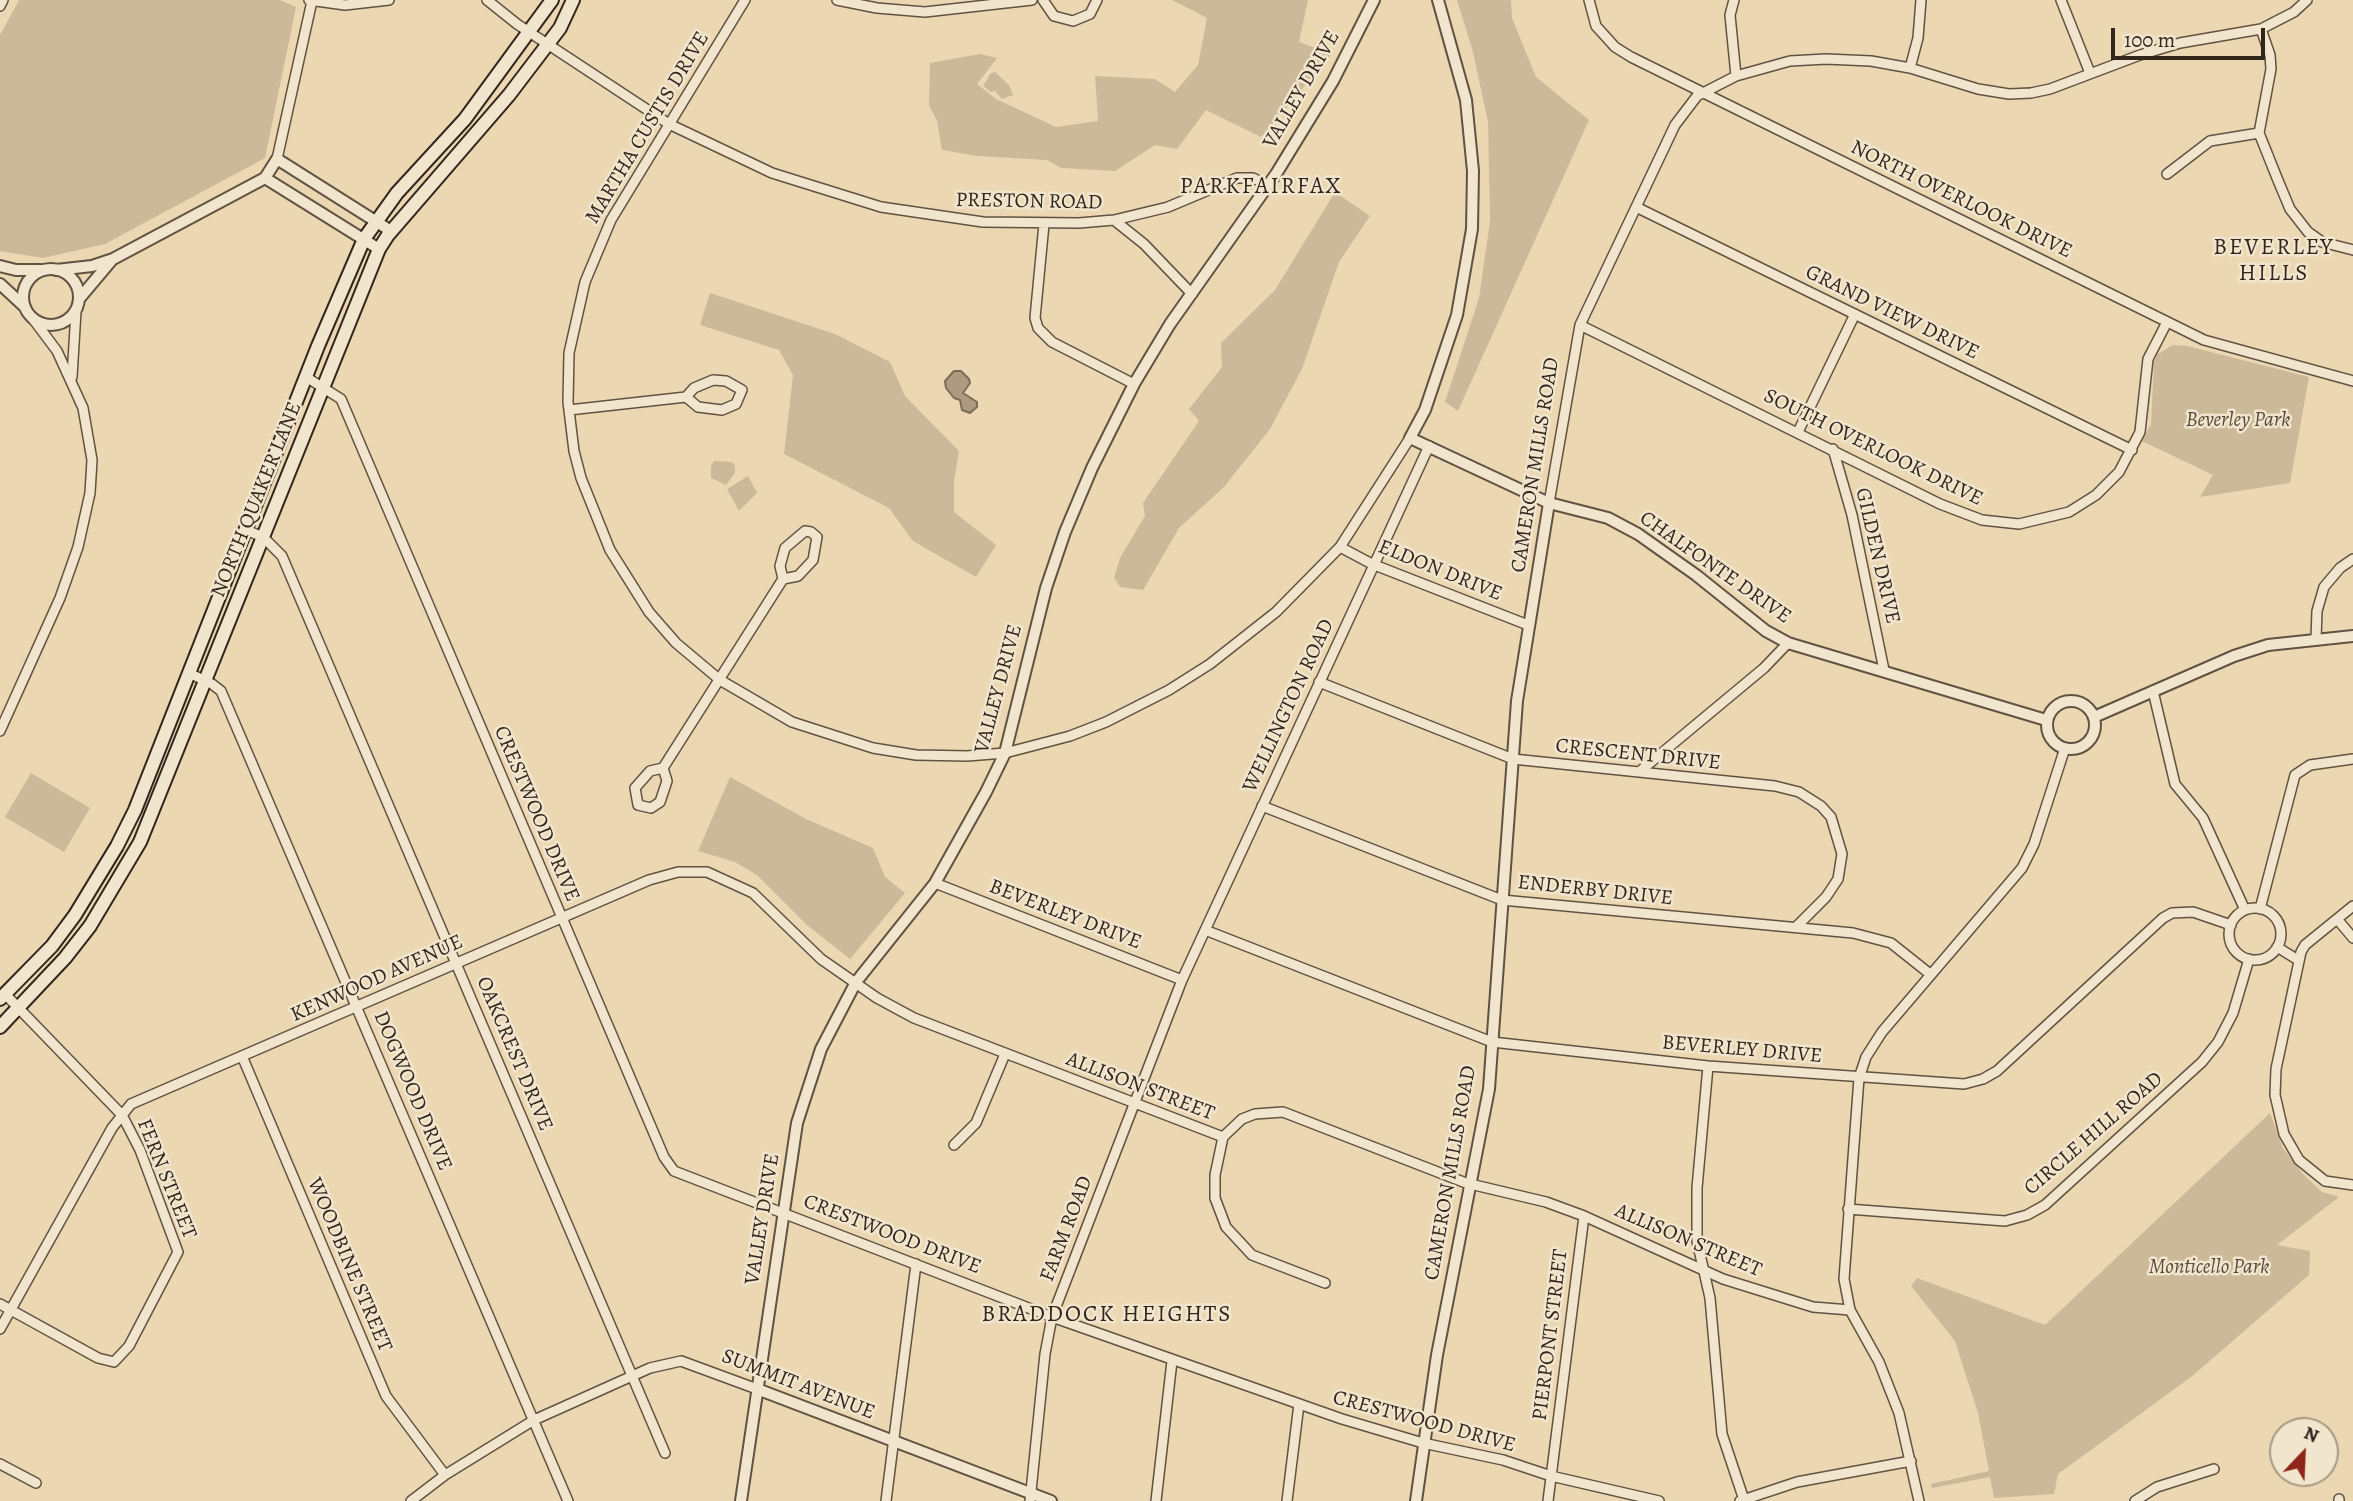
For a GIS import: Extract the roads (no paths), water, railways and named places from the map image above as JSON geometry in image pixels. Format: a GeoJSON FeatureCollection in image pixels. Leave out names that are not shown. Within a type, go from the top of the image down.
{"type":"FeatureCollection","features":[{"type":"Feature","properties":{"kind":"main road","name":"NORTH QUAKER LANE"},"geometry":{"type":"LineString","coordinates":[[2,996],[52,946],[93,889],[135,810],[349,268],[365,239],[375,221],[465,119],[531,33],[552,0]]}},
{"type":"Feature","properties":{"kind":"main road","name":"NORTH QUAKER LANE"},"geometry":{"type":"LineString","coordinates":[[0,1027],[65,958],[109,899],[151,819],[380,248],[391,231],[509,95],[560,28],[573,0]]}},
{"type":"Feature","properties":{"kind":"street"},"geometry":{"type":"LineString","coordinates":[[0,6],[4,0]]}},
{"type":"Feature","properties":{"kind":"street"},"geometry":{"type":"LineString","coordinates":[[0,266],[16,270],[53,270],[92,266],[113,259],[265,178],[277,159],[311,0],[345,5],[389,0]]}},
{"type":"Feature","properties":{"kind":"street","name":"PRESTON ROAD"},"geometry":{"type":"LineString","coordinates":[[487,0],[531,33],[669,124],[749,164],[853,200],[935,216],[1044,224],[1114,220],[1178,204],[1237,178],[1253,178],[1268,185]]}},
{"type":"Feature","properties":{"kind":"street","name":"MARTHA CUSTIS DRIVE"},"geometry":{"type":"LineString","coordinates":[[745,0],[611,220],[585,282],[571,332],[569,410],[581,478],[610,551],[649,612],[677,643],[720,680],[792,722],[859,745],[916,754],[967,756],[1005,753],[1070,736],[1106,722],[1182,682],[1251,634],[1340,547],[1410,438]]}},
{"type":"Feature","properties":{"kind":"street"},"geometry":{"type":"LineString","coordinates":[[837,0],[877,8],[925,12],[1032,0]]}},
{"type":"Feature","properties":{"kind":"street"},"geometry":{"type":"LineString","coordinates":[[1043,0],[1054,16],[1073,21],[1090,13],[1097,0]]}},
{"type":"Feature","properties":{"kind":"street","name":"VALLEY DRIVE"},"geometry":{"type":"LineString","coordinates":[[741,1501],[797,1123],[821,1049],[856,982],[935,883],[970,825],[1005,753],[1046,588],[1065,532],[1092,468],[1134,384],[1192,294],[1268,185],[1333,81],[1374,0]]}},
{"type":"Feature","properties":{"kind":"street"},"geometry":{"type":"LineString","coordinates":[[1410,438],[1425,410],[1457,315],[1472,229],[1473,170],[1466,100],[1438,0]]}},
{"type":"Feature","properties":{"kind":"street","name":"NORTH OVERLOOK DRIVE"},"geometry":{"type":"LineString","coordinates":[[1590,0],[1596,26],[1615,47],[1704,93],[2204,340],[2353,381]]}},
{"type":"Feature","properties":{"kind":"street"},"geometry":{"type":"LineString","coordinates":[[1734,0],[1730,15],[1736,76]]}},
{"type":"Feature","properties":{"kind":"street"},"geometry":{"type":"LineString","coordinates":[[1910,68],[1918,38],[1921,0]]}},
{"type":"Feature","properties":{"kind":"street"},"geometry":{"type":"LineString","coordinates":[[2061,0],[2090,73]]}},
{"type":"Feature","properties":{"kind":"street","name":"CAMERON MILLS ROAD"},"geometry":{"type":"LineString","coordinates":[[1416,1501],[1423,1443],[1469,1184],[1485,1115],[1513,759],[1528,625],[1580,325],[1675,125],[1686,107],[1704,93],[1736,76],[1790,61],[1871,61],[1910,68],[1978,89],[2009,94],[2050,89],[2180,43],[2261,29],[2294,12],[2307,0]]}},
{"type":"Feature","properties":{"kind":"street"},"geometry":{"type":"LineString","coordinates":[[2261,29],[2270,55],[2271,69],[2259,134],[2297,220],[2322,242],[2353,250]]}},
{"type":"Feature","properties":{"kind":"street"},"geometry":{"type":"LineString","coordinates":[[2167,174],[2210,141],[2259,134]]}},
{"type":"Feature","properties":{"kind":"street"},"geometry":{"type":"LineString","coordinates":[[277,159],[391,231]]}},
{"type":"Feature","properties":{"kind":"street"},"geometry":{"type":"LineString","coordinates":[[265,178],[380,248]]}},
{"type":"Feature","properties":{"kind":"street","name":"GRAND VIEW DRIVE"},"geometry":{"type":"LineString","coordinates":[[1636,207],[2132,450]]}},
{"type":"Feature","properties":{"kind":"street"},"geometry":{"type":"LineString","coordinates":[[1114,220],[1144,244],[1192,294]]}},
{"type":"Feature","properties":{"kind":"street"},"geometry":{"type":"LineString","coordinates":[[1044,224],[1035,318],[1038,328],[1052,342],[1134,384]]}},
{"type":"Feature","properties":{"kind":"street"},"geometry":{"type":"LineString","coordinates":[[72,379],[79,299],[113,259]]}},
{"type":"Feature","properties":{"kind":"street"},"geometry":{"type":"LineString","coordinates":[[25,307],[23,298],[28,281],[34,275],[53,270],[71,277],[79,299]]}},
{"type":"Feature","properties":{"kind":"street"},"geometry":{"type":"LineString","coordinates":[[0,284],[25,307],[54,346],[72,379],[87,423],[92,460],[89,503],[60,598],[0,731]]}},
{"type":"Feature","properties":{"kind":"street"},"geometry":{"type":"LineString","coordinates":[[33,318],[56,325],[76,311]]}},
{"type":"Feature","properties":{"kind":"street"},"geometry":{"type":"LineString","coordinates":[[1798,432],[1855,314]]}},
{"type":"Feature","properties":{"kind":"street","name":"SOUTH OVERLOOK DRIVE"},"geometry":{"type":"LineString","coordinates":[[1580,325],[1964,514],[1992,522],[2019,524],[2053,518],[2082,505],[2109,484],[2132,450],[2143,421],[2148,359],[2168,322]]}},
{"type":"Feature","properties":{"kind":"street","name":"CRESTWOOD DRIVE"},"geometry":{"type":"LineString","coordinates":[[306,377],[341,399],[668,1164],[674,1171],[1052,1317],[1299,1404],[1423,1443],[1503,1460],[1551,1476],[1659,1501]]}},
{"type":"Feature","properties":{"kind":"street"},"geometry":{"type":"LineString","coordinates":[[569,410],[687,397],[694,388],[713,380],[726,381],[741,390],[736,404],[722,410],[698,407],[687,397]]}},
{"type":"Feature","properties":{"kind":"street","name":"CHALFONTE DRIVE"},"geometry":{"type":"LineString","coordinates":[[1410,438],[1549,503],[1608,519],[1638,534],[1696,575],[1766,631],[1788,643],[2046,720]]}},
{"type":"Feature","properties":{"kind":"street","name":"WELLINGTON ROAD"},"geometry":{"type":"LineString","coordinates":[[1182,981],[1372,564],[1429,446]]}},
{"type":"Feature","properties":{"kind":"street","name":"GILDEN DRIVE"},"geometry":{"type":"LineString","coordinates":[[1833,449],[1855,528],[1884,670]]}},
{"type":"Feature","properties":{"kind":"street","name":"OAKCREST DRIVE"},"geometry":{"type":"LineString","coordinates":[[246,530],[263,537],[282,556],[665,1453]]}},
{"type":"Feature","properties":{"kind":"street"},"geometry":{"type":"LineString","coordinates":[[663,768],[667,780],[660,802],[651,808],[638,805],[635,788],[650,771],[663,768],[783,579],[780,566],[785,548],[805,531],[811,532],[817,537],[813,559],[797,576],[783,579]]}},
{"type":"Feature","properties":{"kind":"street","name":"ELDON DRIVE"},"geometry":{"type":"LineString","coordinates":[[1340,547],[1372,564],[1528,625]]}},
{"type":"Feature","properties":{"kind":"street"},"geometry":{"type":"LineString","coordinates":[[2316,639],[2317,611],[2324,587],[2340,568],[2353,559]]}},
{"type":"Feature","properties":{"kind":"street"},"geometry":{"type":"LineString","coordinates":[[2094,717],[2268,645],[2353,636]]}},
{"type":"Feature","properties":{"kind":"street"},"geometry":{"type":"LineString","coordinates":[[1639,772],[1764,668],[1788,643]]}},
{"type":"Feature","properties":{"kind":"street","name":"DOGWOOD DRIVE"},"geometry":{"type":"LineString","coordinates":[[189,674],[206,680],[222,691],[568,1501]]}},
{"type":"Feature","properties":{"kind":"street","name":"CRESCENT DRIVE"},"geometry":{"type":"LineString","coordinates":[[1318,682],[1513,759],[1775,786],[1799,792],[1821,806],[1831,817],[1840,842],[1841,867],[1838,879],[1826,897],[1797,926]]}},
{"type":"Feature","properties":{"kind":"street"},"geometry":{"type":"LineString","coordinates":[[2152,691],[2175,784],[2203,818],[2245,910]]}},
{"type":"Feature","properties":{"kind":"street"},"geometry":{"type":"LineString","coordinates":[[2068,700],[2084,704],[2094,717],[2094,734],[2089,741],[2076,749],[2065,748],[2049,736],[2046,720],[2053,707],[2068,700]]}},
{"type":"Feature","properties":{"kind":"street"},"geometry":{"type":"LineString","coordinates":[[1919,1501],[1911,1461],[1890,1387],[1850,1310],[1844,1279],[1858,1078],[1866,1057],[1882,1032],[2022,868],[2034,844],[2065,748]]}},
{"type":"Feature","properties":{"kind":"street"},"geometry":{"type":"LineString","coordinates":[[2260,909],[2295,775],[2310,765],[2353,759]]}},
{"type":"Feature","properties":{"kind":"street","name":"ENDERBY DRIVE"},"geometry":{"type":"LineString","coordinates":[[1262,806],[1502,900],[1797,926],[1876,937],[1891,943],[1930,974]]}},
{"type":"Feature","properties":{"kind":"street","name":"KENWOOD AVENUE"},"geometry":{"type":"LineString","coordinates":[[0,1329],[72,1197],[131,1104],[664,875],[703,871],[753,892],[812,951],[856,982]]}},
{"type":"Feature","properties":{"kind":"street","name":"BEVERLEY DRIVE"},"geometry":{"type":"LineString","coordinates":[[935,883],[1182,981]]}},
{"type":"Feature","properties":{"kind":"street"},"geometry":{"type":"LineString","coordinates":[[2353,906],[2305,945],[2298,960],[2276,1069],[2275,1095],[2279,1120],[2292,1150],[2309,1170],[2325,1181],[2353,1185]]}},
{"type":"Feature","properties":{"kind":"street"},"geometry":{"type":"LineString","coordinates":[[2260,909],[2271,914],[2279,925],[2277,947],[2265,958],[2249,959],[2236,951],[2231,943],[2231,925],[2245,910],[2260,909]]}},
{"type":"Feature","properties":{"kind":"street","name":"BEVERLEY DRIVE"},"geometry":{"type":"LineString","coordinates":[[1205,930],[1492,1042],[1708,1066],[1964,1084],[1983,1079],[1997,1071],[2162,918],[2193,912],[2231,925]]}},
{"type":"Feature","properties":{"kind":"street"},"geometry":{"type":"LineString","coordinates":[[2337,919],[2353,937]]}},
{"type":"Feature","properties":{"kind":"street"},"geometry":{"type":"LineString","coordinates":[[2277,947],[2298,960]]}},
{"type":"Feature","properties":{"kind":"street","name":"CIRCLE HILL ROAD"},"geometry":{"type":"LineString","coordinates":[[1847,1209],[2005,1221],[2027,1215],[2045,1205],[2202,1062],[2218,1042],[2232,1013],[2249,959]]}},
{"type":"Feature","properties":{"kind":"street","name":"FARM ROAD"},"geometry":{"type":"LineString","coordinates":[[1031,1497],[1045,1354],[1052,1317],[1182,981]]}},
{"type":"Feature","properties":{"kind":"street","name":"ALLISON STREET"},"geometry":{"type":"LineString","coordinates":[[856,982],[877,998],[914,1018],[1223,1136],[1242,1119],[1255,1114],[1283,1112],[1469,1184],[1545,1202],[1584,1216],[1704,1271],[1802,1304],[1850,1310]]}},
{"type":"Feature","properties":{"kind":"street","name":"FERN STREET"},"geometry":{"type":"LineString","coordinates":[[2,996],[19,1009],[122,1115],[149,1171],[178,1252],[129,1346],[120,1359],[112,1362],[98,1358],[10,1310]]}},
{"type":"Feature","properties":{"kind":"street"},"geometry":{"type":"LineString","coordinates":[[954,1145],[976,1124],[1004,1054]]}},
{"type":"Feature","properties":{"kind":"street","name":"WOODBINE STREET"},"geometry":{"type":"LineString","coordinates":[[242,1056],[386,1396],[445,1475]]}},
{"type":"Feature","properties":{"kind":"street"},"geometry":{"type":"LineString","coordinates":[[1708,1066],[1696,1211],[1698,1256],[1704,1271],[1717,1357],[1722,1434],[1742,1500],[1797,1482],[1911,1461]]}},
{"type":"Feature","properties":{"kind":"street"},"geometry":{"type":"LineString","coordinates":[[1223,1136],[1214,1198],[1234,1240],[1263,1261],[1325,1283]]}},
{"type":"Feature","properties":{"kind":"street","name":"PIERPONT STREET"},"geometry":{"type":"LineString","coordinates":[[1548,1501],[1584,1216]]}},
{"type":"Feature","properties":{"kind":"street"},"geometry":{"type":"LineString","coordinates":[[886,1501],[916,1264]]}},
{"type":"Feature","properties":{"kind":"street"},"geometry":{"type":"LineString","coordinates":[[0,1304],[10,1310]]}},
{"type":"Feature","properties":{"kind":"street","name":"SUMMIT AVENUE"},"geometry":{"type":"LineString","coordinates":[[411,1501],[445,1475],[534,1420],[631,1376],[681,1361],[1031,1497],[1051,1501]]}},
{"type":"Feature","properties":{"kind":"street"},"geometry":{"type":"LineString","coordinates":[[1156,1501],[1172,1361]]}},
{"type":"Feature","properties":{"kind":"street"},"geometry":{"type":"LineString","coordinates":[[1287,1501],[1299,1404]]}},
{"type":"Feature","properties":{"kind":"street"},"geometry":{"type":"LineString","coordinates":[[0,1464],[36,1483]]}},
{"type":"Feature","properties":{"kind":"street"},"geometry":{"type":"LineString","coordinates":[[2135,1501],[2157,1487],[2214,1469]]}},
{"type":"Feature","properties":{"kind":"district","name":"PARKFAIRFAX"},"geometry":{"type":"Point","coordinates":[1261,187]}},
{"type":"Feature","properties":{"kind":"district","name":"BEVERLEY HILLS"},"geometry":{"type":"Point","coordinates":[2274,261]}},
{"type":"Feature","properties":{"kind":"district","name":"BRADDOCK HEIGHTS"},"geometry":{"type":"Point","coordinates":[1107,1315]}},
{"type":"Feature","properties":{"kind":"park label","name":"Beverley Park"},"geometry":{"type":"Point","coordinates":[2238,421]}},
{"type":"Feature","properties":{"kind":"park label","name":"Monticello Park"},"geometry":{"type":"Point","coordinates":[2209,1268]}}]}
